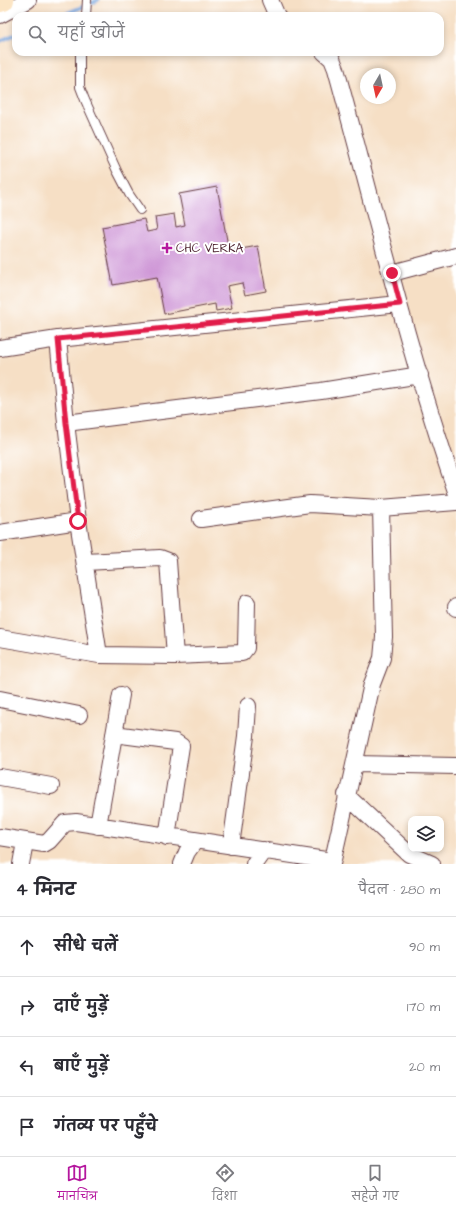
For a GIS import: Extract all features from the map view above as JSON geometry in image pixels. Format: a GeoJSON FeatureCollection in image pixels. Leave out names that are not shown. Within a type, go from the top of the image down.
{"type":"FeatureCollection","features":[{"type":"Feature","properties":{"kind":"street"},"geometry":{"type":"LineString","coordinates":[[0,15],[28,0]]}},
{"type":"Feature","properties":{"kind":"street"},"geometry":{"type":"LineString","coordinates":[[270,0],[275,12]]}},
{"type":"Feature","properties":{"kind":"street"},"geometry":{"type":"LineString","coordinates":[[329,56],[332,59],[336,69],[420,375],[456,491]]}},
{"type":"Feature","properties":{"kind":"street"},"geometry":{"type":"LineString","coordinates":[[392,273],[456,256]]}},
{"type":"Feature","properties":{"kind":"street"},"geometry":{"type":"LineString","coordinates":[[0,348],[58,339],[400,304]]}},
{"type":"Feature","properties":{"kind":"street"},"geometry":{"type":"LineString","coordinates":[[58,339],[66,423],[78,521],[86,562],[99,655]]}},
{"type":"Feature","properties":{"kind":"street"},"geometry":{"type":"LineString","coordinates":[[66,423],[321,392],[420,375]]}},
{"type":"Feature","properties":{"kind":"street"},"geometry":{"type":"LineString","coordinates":[[201,519],[310,504],[381,508],[456,502]]}},
{"type":"Feature","properties":{"kind":"street"},"geometry":{"type":"LineString","coordinates":[[0,837],[25,842],[41,844],[47,843],[61,826],[69,822],[264,850],[332,862],[372,684],[382,658],[381,508]]}},
{"type":"Feature","properties":{"kind":"street"},"geometry":{"type":"LineString","coordinates":[[0,533],[78,521]]}},
{"type":"Feature","properties":{"kind":"street"},"geometry":{"type":"LineString","coordinates":[[86,562],[160,558],[168,561],[175,656]]}},
{"type":"Feature","properties":{"kind":"street"},"geometry":{"type":"LineString","coordinates":[[0,638],[99,655],[175,656],[242,654],[246,648],[247,603]]}},
{"type":"Feature","properties":{"kind":"street"},"geometry":{"type":"LineString","coordinates":[[98,826],[120,695]]}},
{"type":"Feature","properties":{"kind":"street"},"geometry":{"type":"LineString","coordinates":[[0,699],[79,715]]}},
{"type":"Feature","properties":{"kind":"street"},"geometry":{"type":"LineString","coordinates":[[231,846],[246,736],[248,706]]}},
{"type":"Feature","properties":{"kind":"street"},"geometry":{"type":"LineString","coordinates":[[114,734],[175,742],[181,746],[167,837]]}},
{"type":"Feature","properties":{"kind":"street"},"geometry":{"type":"LineString","coordinates":[[355,764],[456,766]]}},
{"type":"Feature","properties":{"kind":"street"},"geometry":{"type":"LineString","coordinates":[[0,777],[50,786]]}},
{"type":"Feature","properties":{"kind":"street"},"geometry":{"type":"LineString","coordinates":[[346,795],[409,854],[432,864]]}},
{"type":"Feature","properties":{"kind":"street"},"geometry":{"type":"LineString","coordinates":[[182,864],[187,852],[195,841]]}},
{"type":"Feature","properties":{"kind":"street"},"geometry":{"type":"LineString","coordinates":[[21,864],[25,842]]}},
{"type":"Feature","properties":{"kind":"street"},"geometry":{"type":"LineString","coordinates":[[254,864],[264,850]]}},
{"type":"Feature","properties":{"kind":"lane"},"geometry":{"type":"LineString","coordinates":[[86,0],[86,12]]}},
{"type":"Feature","properties":{"kind":"lane"},"geometry":{"type":"LineString","coordinates":[[80,56],[80,87],[85,100],[117,171],[140,210]]}},
{"type":"Feature","properties":{"kind":"building","name":"CHC VERKA"},"geometry":{"type":"Polygon","coordinates":[[[217,187],[229,251],[258,246],[266,291],[245,295],[242,283],[227,286],[232,308],[216,311],[215,304],[164,314],[157,277],[113,285],[102,227],[144,219],[147,232],[157,230],[155,217],[174,214],[176,227],[185,225],[179,194],[217,187]]]}},
{"type":"Feature","properties":{"kind":"waterway"},"geometry":{"type":"LineString","coordinates":[[92,3],[98,0]]}},
{"type":"Feature","properties":{"kind":"waterway"},"geometry":{"type":"LineString","coordinates":[[70,12],[82,7]]}},
{"type":"Feature","properties":{"kind":"waterway"},"geometry":{"type":"LineString","coordinates":[[0,41],[12,36]]}},
{"type":"Feature","properties":{"kind":"place","name":"CHC VERKA"},"geometry":{"type":"Point","coordinates":[167,248]}},
{"type":"Feature","properties":{"kind":"route"},"geometry":{"type":"LineString","coordinates":[[78,521],[66,423],[58,339],[400,304],[392,273]]}}]}
